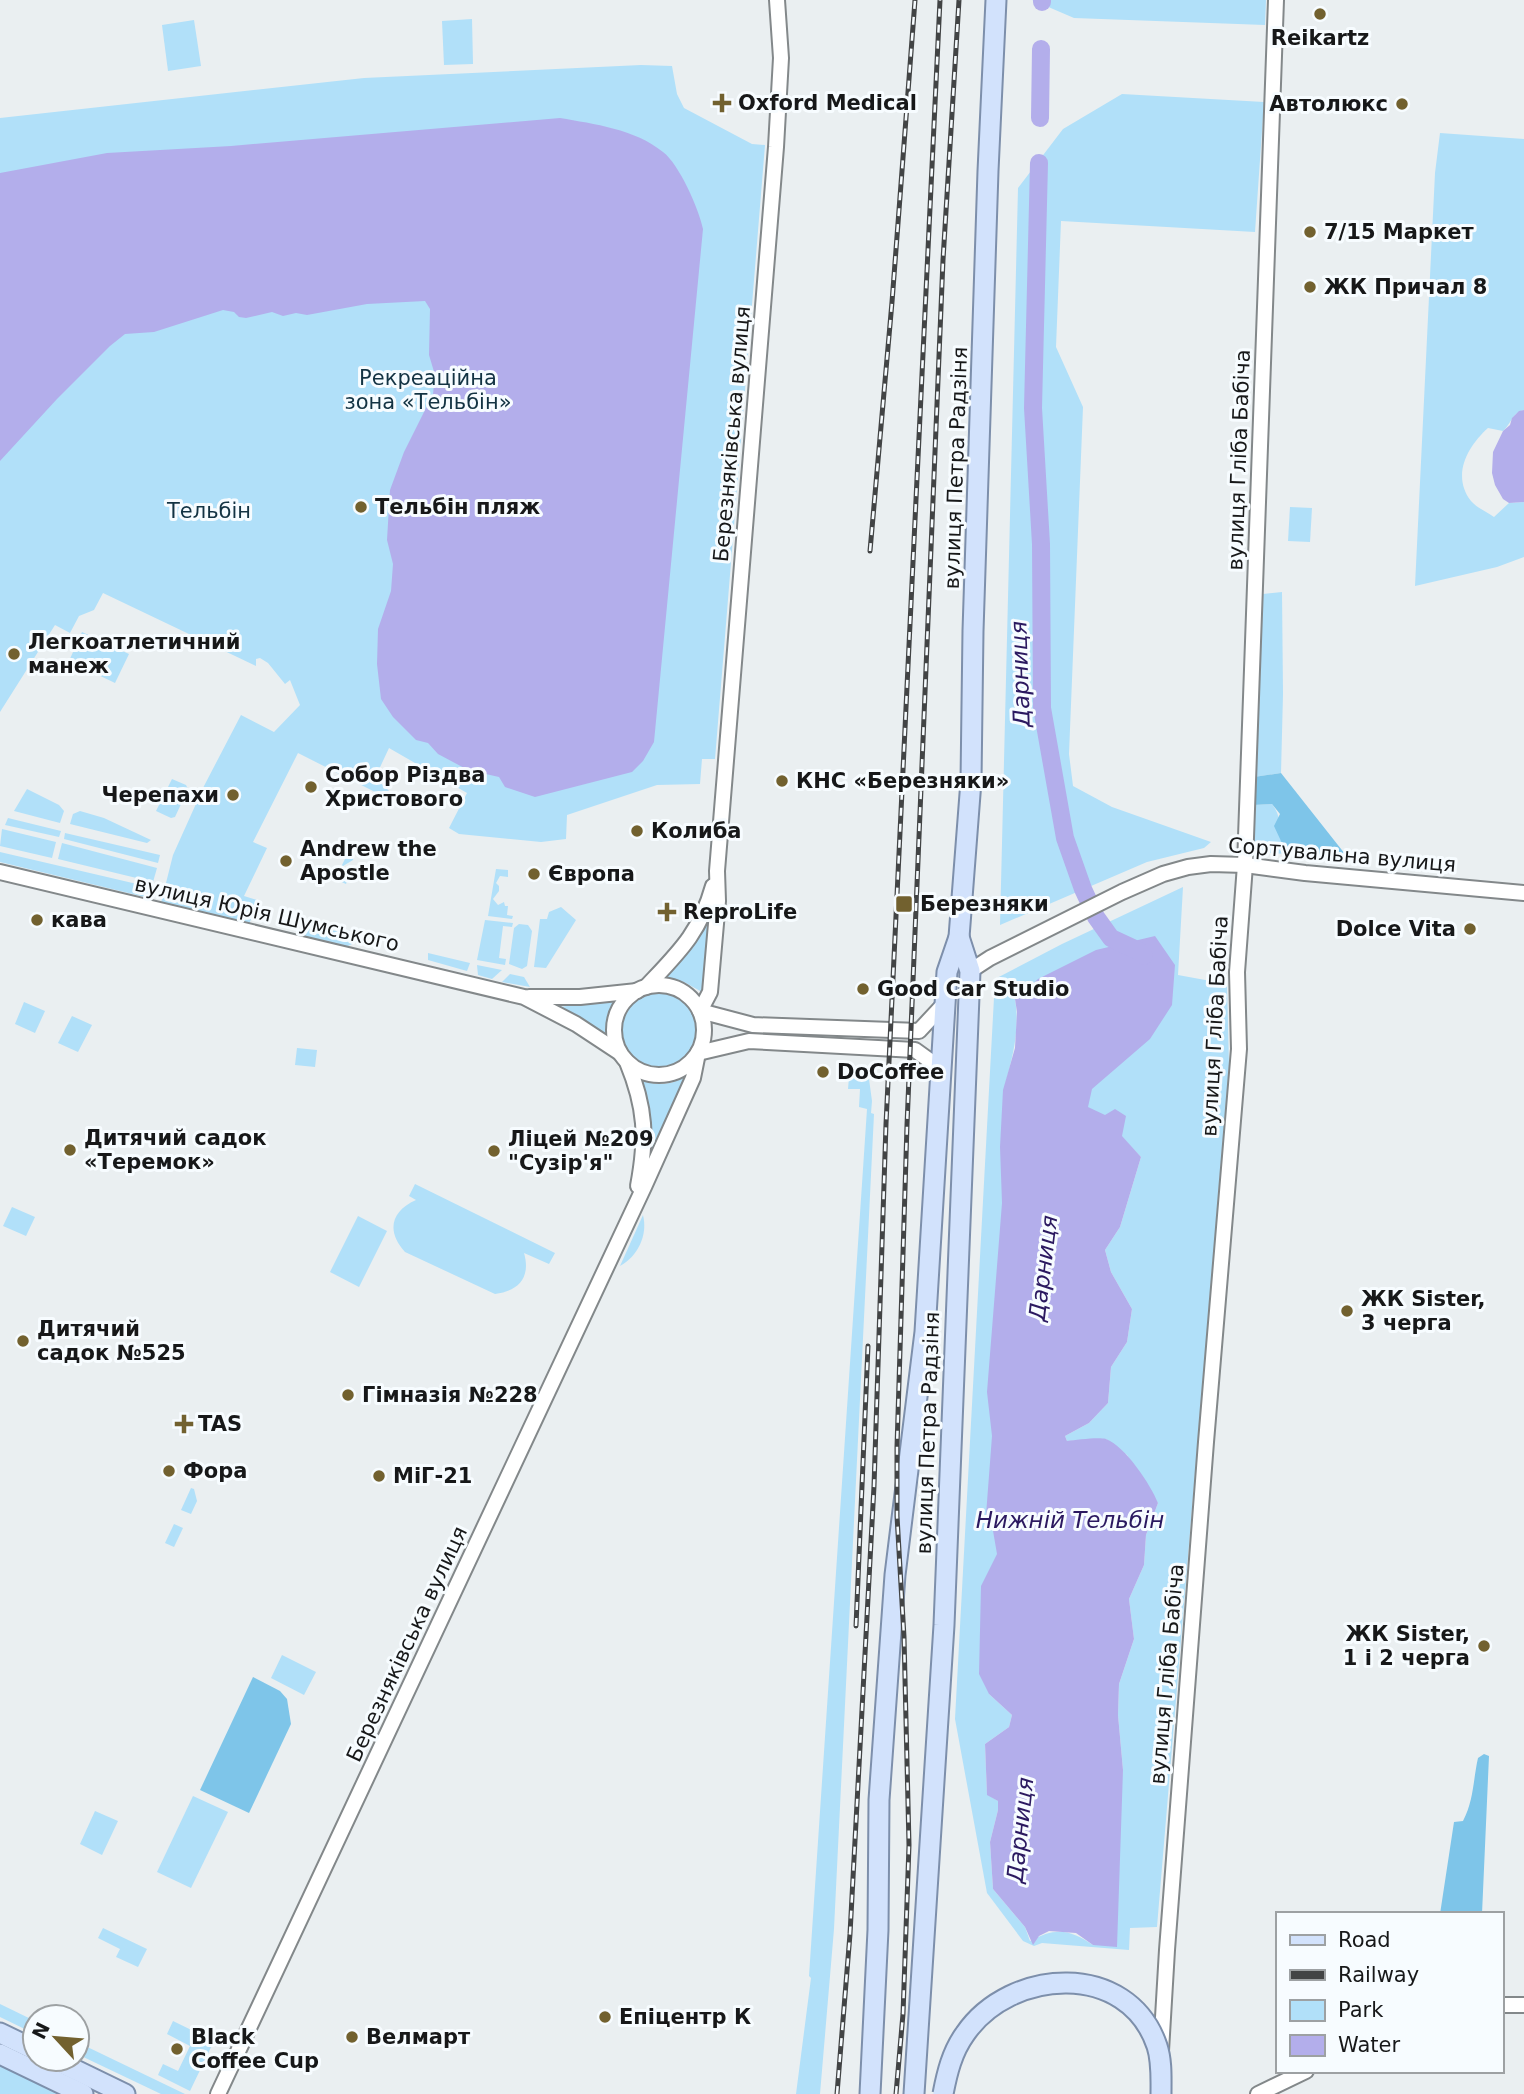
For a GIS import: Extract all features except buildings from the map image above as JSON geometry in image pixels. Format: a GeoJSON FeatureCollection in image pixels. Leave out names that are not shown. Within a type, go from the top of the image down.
{"type":"FeatureCollection","features":[{"type":"Feature","properties":{"kind":"main road","name":"вулиця Петра Радзіня"},"geometry":{"type":"LineString","coordinates":[[870,2094],[878,1930],[879,1800],[895,1575],[925,1332],[947,972],[959,937],[971,781],[976,534],[996,0]]}},
{"type":"Feature","properties":{"kind":"main road","name":"вулиця Петра Радзіня"},"geometry":{"type":"LineString","coordinates":[[914,2094],[944,1625],[970,971],[959,937]]}},
{"type":"Feature","properties":{"kind":"main road"},"geometry":{"type":"LineString","coordinates":[[925,1332],[941,1343],[954,1334]]}},
{"type":"Feature","properties":{"kind":"main road"},"geometry":{"type":"LineString","coordinates":[[943,2094],[948,2067],[964,2035],[978,2018],[996,2004],[1029,1988],[1051,1983],[1086,1984],[1108,1992],[1136,2012],[1148,2027],[1157,2047],[1161,2074],[1160,2094]]}},
{"type":"Feature","properties":{"kind":"main road"},"geometry":{"type":"LineString","coordinates":[[0,2034],[21,2044]]}},
{"type":"Feature","properties":{"kind":"main road"},"geometry":{"type":"LineString","coordinates":[[0,2054],[83,2094]]}},
{"type":"Feature","properties":{"kind":"main road"},"geometry":{"type":"LineString","coordinates":[[82,2073],[125,2094]]}},
{"type":"Feature","properties":{"kind":"street","name":"Березняківська вулиця"},"geometry":{"type":"LineString","coordinates":[[700,1011],[710,992],[776,147],[781,66],[777,0]]}},
{"type":"Feature","properties":{"kind":"street","name":"вулиця Гліба Бабіча"},"geometry":{"type":"LineString","coordinates":[[1160,2094],[1172,1881],[1239,1049],[1237,972],[1245,865],[1276,0]]}},
{"type":"Feature","properties":{"kind":"street","name":"Сортувальна вулиця"},"geometry":{"type":"LineString","coordinates":[[970,971],[990,958],[1122,892],[1163,874],[1188,867],[1211,864],[1245,865],[1524,893]]}},
{"type":"Feature","properties":{"kind":"street","name":"Березняківська вулиця"},"geometry":{"type":"LineString","coordinates":[[641,989],[688,942],[707,906],[718,871]]}},
{"type":"Feature","properties":{"kind":"street","name":"вулиця Юрія Шумського"},"geometry":{"type":"LineString","coordinates":[[0,872],[524,997],[580,997],[641,989]]}},
{"type":"Feature","properties":{"kind":"street"},"geometry":{"type":"LineString","coordinates":[[698,1053],[704,1032],[700,1011],[692,999],[680,990],[666,985],[641,989],[625,1001],[616,1018],[614,1033],[623,1056],[640,1071],[662,1075],[682,1068],[698,1053],[753,1041],[915,1050],[940,1068]]}},
{"type":"Feature","properties":{"kind":"street"},"geometry":{"type":"LineString","coordinates":[[710,992],[718,1008],[740,1023]]}},
{"type":"Feature","properties":{"kind":"street","name":"вулиця Юрія Шумського"},"geometry":{"type":"LineString","coordinates":[[524,997],[576,1024],[623,1056]]}},
{"type":"Feature","properties":{"kind":"street"},"geometry":{"type":"LineString","coordinates":[[700,1011],[756,1025],[919,1031],[945,1003]]}},
{"type":"Feature","properties":{"kind":"street"},"geometry":{"type":"LineString","coordinates":[[693,1078],[713,1056],[733,1044]]}},
{"type":"Feature","properties":{"kind":"street","name":"Березняківська вулиця"},"geometry":{"type":"LineString","coordinates":[[218,2094],[633,1211],[693,1078],[698,1053]]}},
{"type":"Feature","properties":{"kind":"street","name":"Березняківська вулиця"},"geometry":{"type":"LineString","coordinates":[[623,1056],[640,1097],[644,1124],[642,1163],[633,1211]]}},
{"type":"Feature","properties":{"kind":"street"},"geometry":{"type":"LineString","coordinates":[[1503,2005],[1524,2005]]}},
{"type":"Feature","properties":{"kind":"street"},"geometry":{"type":"LineString","coordinates":[[1258,2094],[1302,2073]]}},
{"type":"Feature","properties":{"kind":"green space"},"geometry":{"type":"Polygon","coordinates":[[[1032,0],[1266,0],[1265,25],[1074,18],[1032,0]]]}},
{"type":"Feature","properties":{"kind":"green space"},"geometry":{"type":"Polygon","coordinates":[[[472,19],[473,64],[444,65],[442,21],[472,19]]]}},
{"type":"Feature","properties":{"kind":"green space"},"geometry":{"type":"Polygon","coordinates":[[[194,20],[201,66],[168,71],[162,25],[194,20]]]}},
{"type":"Feature","properties":{"kind":"green space","name":"Рекреаційна зона «Тельбін»"},"geometry":{"type":"Polygon","coordinates":[[[641,65],[672,66],[677,94],[684,108],[752,144],[765,145],[715,759],[702,759],[700,784],[657,785],[567,815],[566,839],[541,842],[459,834],[449,828],[467,793],[389,748],[375,778],[399,800],[377,793],[298,753],[253,842],[267,848],[244,896],[257,900],[249,925],[161,903],[173,855],[204,786],[241,715],[274,732],[300,705],[290,680],[285,684],[268,663],[260,658],[256,659],[256,666],[103,593],[94,610],[79,616],[70,633],[55,625],[0,712],[0,118],[364,78],[641,65]]]}},
{"type":"Feature","properties":{"kind":"green space"},"geometry":{"type":"Polygon","coordinates":[[[1122,94],[1264,102],[1255,232],[1061,221],[1056,347],[1083,407],[1069,754],[1073,786],[1112,807],[1211,842],[1204,848],[1147,862],[1000,925],[1018,188],[1063,129],[1122,94]]]}},
{"type":"Feature","properties":{"kind":"green space"},"geometry":{"type":"Polygon","coordinates":[[[1440,133],[1524,139],[1524,410],[1515,416],[1503,431],[1488,428],[1474,443],[1464,462],[1462,481],[1471,501],[1494,517],[1509,503],[1524,502],[1524,557],[1497,567],[1415,586],[1435,173],[1440,133]]]}},
{"type":"Feature","properties":{"kind":"green space"},"geometry":{"type":"Polygon","coordinates":[[[1290,507],[1312,508],[1310,542],[1288,541],[1290,507]]]}},
{"type":"Feature","properties":{"kind":"green space"},"geometry":{"type":"Polygon","coordinates":[[[1282,592],[1281,773],[1254,777],[1263,594],[1282,592]]]}},
{"type":"Feature","properties":{"kind":"green space"},"geometry":{"type":"Polygon","coordinates":[[[82,632],[129,654],[115,683],[69,661],[82,632]]]}},
{"type":"Feature","properties":{"kind":"green space"},"geometry":{"type":"Polygon","coordinates":[[[172,779],[186,785],[188,789],[175,817],[171,818],[156,811],[172,779]]]}},
{"type":"Feature","properties":{"kind":"green space"},"geometry":{"type":"Polygon","coordinates":[[[27,789],[59,805],[64,811],[60,823],[14,811],[27,789]]]}},
{"type":"Feature","properties":{"kind":"green space"},"geometry":{"type":"Polygon","coordinates":[[[1272,804],[1278,816],[1287,854],[1254,852],[1250,847],[1253,805],[1272,804]]]}},
{"type":"Feature","properties":{"kind":"green space"},"geometry":{"type":"Polygon","coordinates":[[[80,811],[104,818],[151,840],[147,843],[70,824],[73,814],[80,811]]]}},
{"type":"Feature","properties":{"kind":"green space"},"geometry":{"type":"Polygon","coordinates":[[[8,818],[61,831],[59,837],[5,825],[8,818]]]}},
{"type":"Feature","properties":{"kind":"green space"},"geometry":{"type":"Polygon","coordinates":[[[2,829],[56,842],[52,858],[0,846],[2,829]]]}},
{"type":"Feature","properties":{"kind":"green space"},"geometry":{"type":"Polygon","coordinates":[[[65,833],[160,855],[158,863],[64,839],[65,833]]]}},
{"type":"Feature","properties":{"kind":"green space"},"geometry":{"type":"Polygon","coordinates":[[[62,843],[157,868],[153,882],[58,859],[62,843]]]}},
{"type":"Feature","properties":{"kind":"green space"},"geometry":{"type":"Polygon","coordinates":[[[353,843],[353,860],[343,866],[344,872],[350,874],[346,884],[335,879],[353,843]]]}},
{"type":"Feature","properties":{"kind":"green space"},"geometry":{"type":"Polygon","coordinates":[[[0,852],[154,888],[145,897],[0,862],[0,852]]]}},
{"type":"Feature","properties":{"kind":"green space"},"geometry":{"type":"Polygon","coordinates":[[[496,869],[508,870],[508,877],[500,876],[496,883],[499,891],[493,899],[498,905],[504,902],[505,906],[508,906],[507,915],[513,916],[512,919],[488,916],[496,869]]]}},
{"type":"Feature","properties":{"kind":"green space"},"geometry":{"type":"Polygon","coordinates":[[[1183,887],[1178,975],[1227,984],[1229,1066],[1157,1927],[1130,1928],[1129,1950],[1042,1943],[1034,1946],[1023,1941],[987,1893],[955,1719],[995,979],[1183,887]],[[1107,968],[1015,999],[1016,1032],[1005,1085],[1107,968]],[[1121,1136],[1031,1453],[989,1694],[1012,1715],[1009,1727],[985,1744],[987,1794],[998,1801],[990,1842],[993,1889],[1025,1927],[1030,1941],[1047,1933],[1062,1932],[1070,1933],[1093,1945],[1123,1770],[1118,1715],[1119,1684],[1134,1639],[1129,1599],[1144,1565],[1146,1535],[1158,1503],[1127,1455],[1106,1439],[1067,1441],[1065,1436],[1089,1423],[1108,1403],[1111,1367],[1127,1342],[1132,1309],[1111,1272],[1105,1250],[1120,1227],[1141,1157],[1121,1136]]]}},
{"type":"Feature","properties":{"kind":"green space"},"geometry":{"type":"Polygon","coordinates":[[[712,905],[705,990],[702,992],[684,982],[664,977],[712,905]]]}},
{"type":"Feature","properties":{"kind":"green space"},"geometry":{"type":"Polygon","coordinates":[[[561,907],[576,920],[546,968],[534,967],[540,919],[547,919],[549,912],[561,907]]]}},
{"type":"Feature","properties":{"kind":"green space"},"geometry":{"type":"Polygon","coordinates":[[[485,920],[513,923],[512,927],[503,926],[499,958],[506,959],[505,965],[477,960],[485,920]]]}},
{"type":"Feature","properties":{"kind":"green space"},"geometry":{"type":"Polygon","coordinates":[[[305,924],[340,932],[339,939],[350,942],[352,935],[358,936],[356,942],[346,947],[302,937],[305,924]]]}},
{"type":"Feature","properties":{"kind":"green space"},"geometry":{"type":"Polygon","coordinates":[[[519,924],[528,925],[532,931],[527,966],[522,969],[509,964],[514,928],[519,924]]]}},
{"type":"Feature","properties":{"kind":"green space"},"geometry":{"type":"Polygon","coordinates":[[[428,953],[470,963],[467,971],[428,960],[428,953]]]}},
{"type":"Feature","properties":{"kind":"green space"},"geometry":{"type":"Polygon","coordinates":[[[477,965],[502,970],[492,979],[478,975],[477,965]]]}},
{"type":"Feature","properties":{"kind":"green space"},"geometry":{"type":"Polygon","coordinates":[[[510,974],[524,977],[530,987],[502,982],[510,974]]]}},
{"type":"Feature","properties":{"kind":"green space"},"geometry":{"type":"Polygon","coordinates":[[[659,993],[673,996],[685,1004],[693,1016],[696,1030],[693,1044],[685,1056],[673,1064],[659,1067],[645,1064],[633,1056],[625,1044],[622,1030],[625,1016],[633,1004],[645,996],[659,993]]]}},
{"type":"Feature","properties":{"kind":"green space"},"geometry":{"type":"Polygon","coordinates":[[[614,999],[607,1017],[605,1035],[560,1007],[614,999]]]}},
{"type":"Feature","properties":{"kind":"green space"},"geometry":{"type":"Polygon","coordinates":[[[24,1002],[45,1011],[35,1033],[15,1024],[24,1002]]]}},
{"type":"Feature","properties":{"kind":"green space"},"geometry":{"type":"Polygon","coordinates":[[[72,1016],[92,1025],[78,1052],[58,1043],[72,1016]]]}},
{"type":"Feature","properties":{"kind":"green space"},"geometry":{"type":"Polygon","coordinates":[[[297,1048],[317,1050],[315,1067],[295,1065],[297,1048]]]}},
{"type":"Feature","properties":{"kind":"green space"},"geometry":{"type":"Polygon","coordinates":[[[688,1074],[649,1162],[651,1116],[640,1080],[665,1084],[688,1074]]]}},
{"type":"Feature","properties":{"kind":"green space"},"geometry":{"type":"Polygon","coordinates":[[[849,1077],[869,1079],[871,1113],[874,1114],[834,1929],[820,2094],[796,2094],[811,1978],[809,1976],[867,1109],[859,1107],[860,1089],[848,1089],[849,1077]]]}},
{"type":"Feature","properties":{"kind":"green space"},"geometry":{"type":"Polygon","coordinates":[[[415,1184],[555,1253],[549,1264],[524,1253],[526,1269],[521,1281],[511,1290],[495,1294],[405,1252],[395,1237],[394,1222],[401,1210],[416,1200],[409,1196],[415,1184]]]}},
{"type":"Feature","properties":{"kind":"green space"},"geometry":{"type":"Polygon","coordinates":[[[12,1207],[35,1217],[26,1236],[3,1226],[12,1207]]]}},
{"type":"Feature","properties":{"kind":"green space"},"geometry":{"type":"Polygon","coordinates":[[[643,1215],[643,1237],[637,1251],[620,1266],[643,1215]]]}},
{"type":"Feature","properties":{"kind":"green space"},"geometry":{"type":"Polygon","coordinates":[[[358,1216],[387,1231],[359,1287],[330,1272],[358,1216]]]}},
{"type":"Feature","properties":{"kind":"green space"},"geometry":{"type":"Polygon","coordinates":[[[191,1488],[194,1489],[197,1501],[191,1514],[181,1510],[191,1488]]]}},
{"type":"Feature","properties":{"kind":"green space"},"geometry":{"type":"Polygon","coordinates":[[[174,1524],[183,1528],[174,1547],[165,1543],[174,1524]]]}},
{"type":"Feature","properties":{"kind":"green space"},"geometry":{"type":"Polygon","coordinates":[[[282,1655],[316,1672],[304,1695],[271,1678],[282,1655]]]}},
{"type":"Feature","properties":{"kind":"green space"},"geometry":{"type":"Polygon","coordinates":[[[193,1796],[228,1812],[191,1888],[157,1872],[193,1796]]]}},
{"type":"Feature","properties":{"kind":"green space"},"geometry":{"type":"Polygon","coordinates":[[[95,1811],[118,1821],[102,1855],[80,1844],[95,1811]]]}},
{"type":"Feature","properties":{"kind":"green space"},"geometry":{"type":"Polygon","coordinates":[[[103,1928],[147,1949],[138,1967],[116,1957],[120,1949],[98,1938],[103,1928]]]}},
{"type":"Feature","properties":{"kind":"green space"},"geometry":{"type":"Polygon","coordinates":[[[0,2004],[21,2014],[21,2027],[0,2017],[0,2004]]]}},
{"type":"Feature","properties":{"kind":"green space"},"geometry":{"type":"Polygon","coordinates":[[[173,2021],[214,2041],[190,2091],[158,2075],[163,2064],[178,2071],[190,2046],[167,2034],[173,2021]]]}},
{"type":"Feature","properties":{"kind":"green space"},"geometry":{"type":"Polygon","coordinates":[[[91,2049],[185,2094],[161,2094],[91,2061],[91,2049]]]}},
{"type":"Feature","properties":{"kind":"green space"},"geometry":{"type":"Polygon","coordinates":[[[0,2064],[63,2094],[0,2094],[0,2064]]]}},
{"type":"Feature","properties":{"kind":"shaded area"},"geometry":{"type":"Polygon","coordinates":[[[1281,773],[1345,854],[1345,859],[1287,854],[1274,826],[1280,814],[1272,804],[1253,805],[1254,777],[1281,773]]]}},
{"type":"Feature","properties":{"kind":"shaded area"},"geometry":{"type":"Polygon","coordinates":[[[253,1677],[280,1691],[287,1699],[291,1724],[249,1813],[200,1790],[253,1677]]]}},
{"type":"Feature","properties":{"kind":"shaded area"},"geometry":{"type":"Polygon","coordinates":[[[1484,1754],[1489,1756],[1482,1912],[1440,1912],[1454,1822],[1463,1821],[1467,1813],[1478,1758],[1484,1754]]]}},
{"type":"Feature","properties":{"kind":"water"},"geometry":{"type":"Polygon","coordinates":[[[560,118],[627,133],[663,152],[688,188],[703,229],[654,742],[643,761],[632,772],[535,797],[505,787],[499,777],[468,770],[438,754],[428,743],[416,740],[393,717],[381,699],[377,664],[378,629],[391,591],[393,564],[387,540],[390,490],[404,452],[433,394],[435,375],[429,355],[430,309],[425,301],[367,304],[307,315],[296,313],[283,316],[272,312],[246,318],[223,310],[154,332],[125,334],[57,399],[0,461],[0,173],[107,153],[231,146],[560,118]]]}},
{"type":"Feature","properties":{"kind":"water"},"geometry":{"type":"Polygon","coordinates":[[[1524,410],[1524,502],[1509,503],[1503,499],[1495,485],[1492,473],[1493,452],[1512,418],[1524,410]]]}},
{"type":"Feature","properties":{"kind":"water","name":"Нижній Тельбін"},"geometry":{"type":"Polygon","coordinates":[[[1155,936],[1175,965],[1172,1005],[1150,1039],[1092,1089],[1088,1107],[1105,1115],[1115,1109],[1126,1116],[1122,1136],[1141,1157],[1120,1227],[1105,1250],[1111,1272],[1132,1309],[1127,1342],[1111,1367],[1108,1403],[1089,1423],[1065,1436],[1067,1441],[1102,1438],[1113,1443],[1136,1467],[1158,1503],[1146,1535],[1144,1565],[1129,1599],[1134,1639],[1119,1684],[1118,1715],[1123,1770],[1117,1947],[1093,1945],[1076,1933],[1049,1931],[1039,1936],[1033,1945],[1025,1927],[993,1889],[990,1842],[998,1801],[987,1795],[985,1744],[1009,1727],[1012,1715],[989,1694],[979,1674],[981,1586],[997,1554],[992,1525],[986,1515],[992,1436],[987,1392],[1002,1203],[1000,1147],[1003,1090],[1015,1048],[1015,999],[1038,979],[1096,950],[1155,936]]]}},
{"type":"Feature","properties":{"kind":"waterway","name":"Дарниця"},"geometry":{"type":"LineString","coordinates":[[1040,118],[1041,49]]}},
{"type":"Feature","properties":{"kind":"waterway","name":"Дарниця"},"geometry":{"type":"LineString","coordinates":[[1039,163],[1033,408],[1041,544],[1042,708],[1065,838],[1083,889],[1096,917],[1111,938],[1144,956]]}},
{"type":"Feature","properties":{"kind":"railway"},"geometry":{"type":"LineString","coordinates":[[870,551],[915,0]]}},
{"type":"Feature","properties":{"kind":"railway"},"geometry":{"type":"LineString","coordinates":[[837,2094],[850,1934],[874,1486],[886,1124],[940,0]]}},
{"type":"Feature","properties":{"kind":"railway"},"geometry":{"type":"LineString","coordinates":[[896,2094],[903,2014],[909,1845],[897,1447],[907,1125],[943,260],[959,0]]}},
{"type":"Feature","properties":{"kind":"railway"},"geometry":{"type":"LineString","coordinates":[[856,1626],[868,1346]]}},
{"type":"Feature","properties":{"kind":"place","name":"Reikartz"},"geometry":{"type":"Point","coordinates":[1320,14]}},
{"type":"Feature","properties":{"kind":"place","name":"Oxford Medical"},"geometry":{"type":"Point","coordinates":[722,103]}},
{"type":"Feature","properties":{"kind":"place","name":"Автолюкс"},"geometry":{"type":"Point","coordinates":[1402,104]}},
{"type":"Feature","properties":{"kind":"place","name":"7/15 Маркет"},"geometry":{"type":"Point","coordinates":[1310,232]}},
{"type":"Feature","properties":{"kind":"place","name":"ЖК Причал 8"},"geometry":{"type":"Point","coordinates":[1310,287]}},
{"type":"Feature","properties":{"kind":"place","name":"Тельбін пляж"},"geometry":{"type":"Point","coordinates":[361,507]}},
{"type":"Feature","properties":{"kind":"place","name":"Легкоатлетичний манеж"},"geometry":{"type":"Point","coordinates":[14,654]}},
{"type":"Feature","properties":{"kind":"place","name":"КНС «Березняки»"},"geometry":{"type":"Point","coordinates":[782,781]}},
{"type":"Feature","properties":{"kind":"place","name":"Собор Різдва Христового"},"geometry":{"type":"Point","coordinates":[311,787]}},
{"type":"Feature","properties":{"kind":"place","name":"Черепахи"},"geometry":{"type":"Point","coordinates":[233,795]}},
{"type":"Feature","properties":{"kind":"place","name":"Колиба"},"geometry":{"type":"Point","coordinates":[637,831]}},
{"type":"Feature","properties":{"kind":"place","name":"Andrew the Apostle"},"geometry":{"type":"Point","coordinates":[286,861]}},
{"type":"Feature","properties":{"kind":"place","name":"Європа"},"geometry":{"type":"Point","coordinates":[534,874]}},
{"type":"Feature","properties":{"kind":"place","name":"Березняки"},"geometry":{"type":"Point","coordinates":[904,904]}},
{"type":"Feature","properties":{"kind":"place","name":"ReproLife"},"geometry":{"type":"Point","coordinates":[667,912]}},
{"type":"Feature","properties":{"kind":"place","name":"кава"},"geometry":{"type":"Point","coordinates":[37,920]}},
{"type":"Feature","properties":{"kind":"place","name":"Dolce Vita"},"geometry":{"type":"Point","coordinates":[1470,929]}},
{"type":"Feature","properties":{"kind":"place","name":"Good Car Studio"},"geometry":{"type":"Point","coordinates":[863,989]}},
{"type":"Feature","properties":{"kind":"place","name":"DoCoffee"},"geometry":{"type":"Point","coordinates":[823,1072]}},
{"type":"Feature","properties":{"kind":"place","name":"Дитячий садок «Теремок»"},"geometry":{"type":"Point","coordinates":[70,1150]}},
{"type":"Feature","properties":{"kind":"place","name":"Ліцей №209 \"Сузір'я\""},"geometry":{"type":"Point","coordinates":[494,1151]}},
{"type":"Feature","properties":{"kind":"place","name":"ЖК Sister, 3 черга"},"geometry":{"type":"Point","coordinates":[1347,1311]}},
{"type":"Feature","properties":{"kind":"place","name":"Дитячий садок №525"},"geometry":{"type":"Point","coordinates":[23,1341]}},
{"type":"Feature","properties":{"kind":"place","name":"Гімназія №228"},"geometry":{"type":"Point","coordinates":[348,1395]}},
{"type":"Feature","properties":{"kind":"place","name":"TAS"},"geometry":{"type":"Point","coordinates":[184,1424]}},
{"type":"Feature","properties":{"kind":"place","name":"Фора"},"geometry":{"type":"Point","coordinates":[169,1471]}},
{"type":"Feature","properties":{"kind":"place","name":"МіГ-21"},"geometry":{"type":"Point","coordinates":[379,1476]}},
{"type":"Feature","properties":{"kind":"place","name":"ЖК Sister, 1 і 2 черга"},"geometry":{"type":"Point","coordinates":[1484,1646]}},
{"type":"Feature","properties":{"kind":"place","name":"Епіцентр К"},"geometry":{"type":"Point","coordinates":[605,2017]}},
{"type":"Feature","properties":{"kind":"place","name":"Велмарт"},"geometry":{"type":"Point","coordinates":[352,2037]}},
{"type":"Feature","properties":{"kind":"place","name":"Black Coffee Cup"},"geometry":{"type":"Point","coordinates":[177,2049]}},
{"type":"Feature","properties":{"kind":"park label","name":"Тельбін"},"geometry":{"type":"Point","coordinates":[209,511]}}]}
